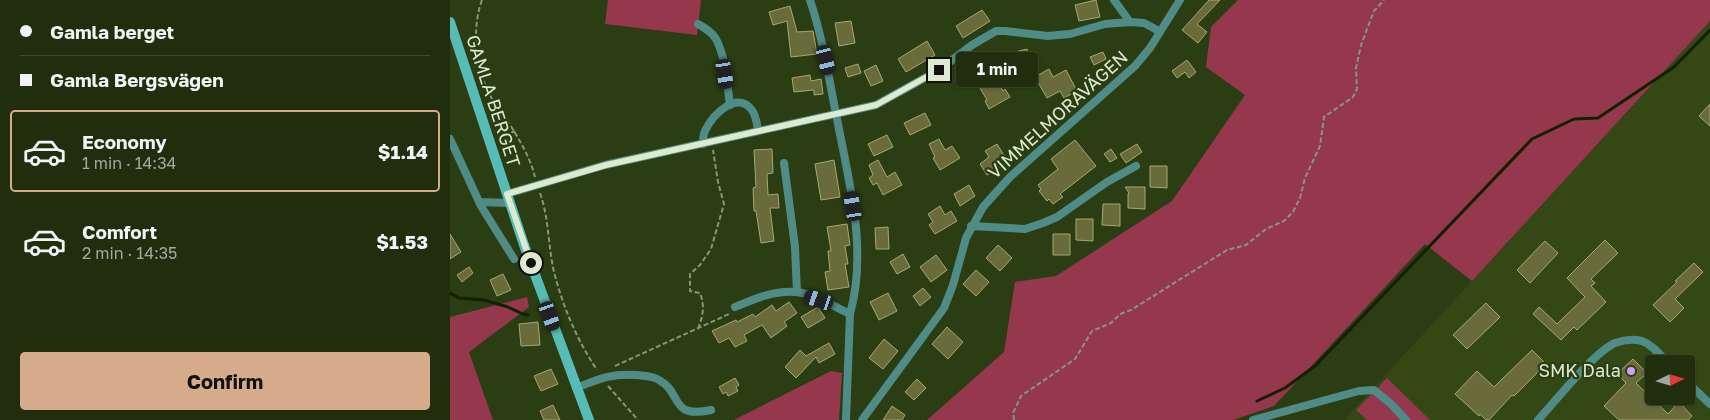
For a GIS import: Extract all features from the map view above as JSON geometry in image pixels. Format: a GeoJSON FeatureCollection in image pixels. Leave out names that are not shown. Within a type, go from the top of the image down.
{"type":"FeatureCollection","features":[{"type":"Feature","properties":{"kind":"main road","name":"GAMLA BERGET"},"geometry":{"type":"LineString","coordinates":[[450,22],[509,198],[589,420]]}},
{"type":"Feature","properties":{"kind":"street"},"geometry":{"type":"LineString","coordinates":[[810,0],[830,77],[856,223],[856,282],[855,297],[850,314],[846,420]]}},
{"type":"Feature","properties":{"kind":"street"},"geometry":{"type":"LineString","coordinates":[[1114,0],[1130,22]]}},
{"type":"Feature","properties":{"kind":"street","name":"VIMMELMORAVÄGEN"},"geometry":{"type":"LineString","coordinates":[[862,420],[944,308],[953,285],[960,252],[971,226],[982,207],[1010,177],[1136,66],[1150,48],[1180,0]]}},
{"type":"Feature","properties":{"kind":"street"},"geometry":{"type":"LineString","coordinates":[[479,202],[509,198],[606,165],[882,103],[939,70],[972,45],[996,32],[1005,31],[1048,36],[1070,34],[1106,24],[1130,22],[1144,23],[1159,31]]}},
{"type":"Feature","properties":{"kind":"street"},"geometry":{"type":"LineString","coordinates":[[698,24],[709,30],[716,39],[722,59],[730,105]]}},
{"type":"Feature","properties":{"kind":"street"},"geometry":{"type":"LineString","coordinates":[[703,144],[704,131],[718,112],[735,102],[745,103],[753,110],[758,131]]}},
{"type":"Feature","properties":{"kind":"street"},"geometry":{"type":"LineString","coordinates":[[450,139],[479,202],[514,259]]}},
{"type":"Feature","properties":{"kind":"street"},"geometry":{"type":"LineString","coordinates":[[784,163],[795,247],[797,292]]}},
{"type":"Feature","properties":{"kind":"street"},"geometry":{"type":"LineString","coordinates":[[971,226],[1025,229],[1043,223],[1057,216],[1107,182],[1136,166]]}},
{"type":"Feature","properties":{"kind":"street"},"geometry":{"type":"LineString","coordinates":[[736,307],[769,295],[797,292],[850,314]]}},
{"type":"Feature","properties":{"kind":"street"},"geometry":{"type":"LineString","coordinates":[[1538,420],[1599,355],[1617,342],[1629,340],[1644,342],[1659,355]]}},
{"type":"Feature","properties":{"kind":"street"},"geometry":{"type":"LineString","coordinates":[[576,388],[611,374],[644,376],[660,380],[670,389],[676,402],[691,412],[711,410]]}},
{"type":"Feature","properties":{"kind":"street"},"geometry":{"type":"LineString","coordinates":[[1253,420],[1359,391],[1374,390],[1406,420]]}},
{"type":"Feature","properties":{"kind":"street"},"geometry":{"type":"LineString","coordinates":[[1695,390],[1710,404]]}},
{"type":"Feature","properties":{"kind":"path"},"geometry":{"type":"LineString","coordinates":[[482,0],[476,32],[479,61],[485,83],[492,98],[524,147],[535,178]]}},
{"type":"Feature","properties":{"kind":"path"},"geometry":{"type":"LineString","coordinates":[[1014,420],[1013,413],[1021,396],[1075,359],[1092,331],[1111,323],[1120,314],[1131,310],[1227,250],[1246,245],[1266,229],[1284,221],[1293,212],[1300,198],[1305,178],[1320,146],[1324,117],[1353,97],[1357,89],[1356,68],[1361,45],[1374,11],[1384,0]]}},
{"type":"Feature","properties":{"kind":"path"},"geometry":{"type":"LineString","coordinates":[[504,136],[515,131]]}},
{"type":"Feature","properties":{"kind":"path"},"geometry":{"type":"LineString","coordinates":[[698,329],[703,318],[704,303],[700,293],[690,291],[690,274],[700,265],[711,249],[724,204],[718,182],[712,142]]}},
{"type":"Feature","properties":{"kind":"path"},"geometry":{"type":"LineString","coordinates":[[540,192],[543,200],[554,272],[564,304],[582,348],[600,375]]}},
{"type":"Feature","properties":{"kind":"path"},"geometry":{"type":"LineString","coordinates":[[615,366],[723,317]]}},
{"type":"Feature","properties":{"kind":"path"},"geometry":{"type":"LineString","coordinates":[[607,385],[638,420]]}},
{"type":"Feature","properties":{"kind":"shaded area"},"geometry":{"type":"Polygon","coordinates":[[[608,0],[701,0],[697,35],[605,24],[608,0]]]}},
{"type":"Feature","properties":{"kind":"shaded area"},"geometry":{"type":"Polygon","coordinates":[[[1238,0],[1710,0],[1710,21],[1472,281],[1425,244],[1274,406],[1233,420],[927,420],[1004,352],[1015,282],[1056,276],[1172,201],[1245,95],[1206,67],[1211,27],[1238,0]]]}},
{"type":"Feature","properties":{"kind":"shaded area"},"geometry":{"type":"Polygon","coordinates":[[[1710,21],[1710,420],[1344,420],[1710,21]]]}},
{"type":"Feature","properties":{"kind":"shaded area"},"geometry":{"type":"Polygon","coordinates":[[[527,297],[529,307],[469,352],[493,420],[450,420],[450,317],[527,297]]]}},
{"type":"Feature","properties":{"kind":"shaded area"},"geometry":{"type":"Polygon","coordinates":[[[831,371],[842,373],[839,420],[734,420],[831,371]]]}},
{"type":"Feature","properties":{"kind":"shaded area"},"geometry":{"type":"Polygon","coordinates":[[[1387,378],[1430,420],[1367,420],[1356,410],[1387,378]]]}},
{"type":"Feature","properties":{"kind":"building"},"geometry":{"type":"Polygon","coordinates":[[[1096,0],[1100,17],[1079,21],[1075,5],[1096,0]]]}},
{"type":"Feature","properties":{"kind":"building"},"geometry":{"type":"Polygon","coordinates":[[[1209,0],[1220,0],[1197,24],[1207,32],[1198,43],[1182,30],[1209,0]]]}},
{"type":"Feature","properties":{"kind":"building"},"geometry":{"type":"Polygon","coordinates":[[[790,6],[797,32],[813,31],[817,54],[791,57],[787,21],[773,25],[769,12],[790,6]]]}},
{"type":"Feature","properties":{"kind":"building"},"geometry":{"type":"Polygon","coordinates":[[[982,10],[990,21],[963,38],[956,26],[982,10]]]}},
{"type":"Feature","properties":{"kind":"building"},"geometry":{"type":"Polygon","coordinates":[[[851,21],[855,43],[839,46],[835,23],[851,21]]]}},
{"type":"Feature","properties":{"kind":"building"},"geometry":{"type":"Polygon","coordinates":[[[927,41],[935,55],[906,72],[898,59],[927,41]]]}},
{"type":"Feature","properties":{"kind":"building"},"geometry":{"type":"Polygon","coordinates":[[[1027,49],[1029,59],[1016,61],[1015,52],[1027,49]]]}},
{"type":"Feature","properties":{"kind":"building"},"geometry":{"type":"Polygon","coordinates":[[[1103,52],[1106,59],[1094,65],[1090,57],[1103,52]]]}},
{"type":"Feature","properties":{"kind":"building"},"geometry":{"type":"Polygon","coordinates":[[[1187,60],[1196,72],[1189,78],[1185,72],[1177,78],[1172,71],[1187,60]]]}},
{"type":"Feature","properties":{"kind":"building"},"geometry":{"type":"Polygon","coordinates":[[[858,64],[861,73],[848,77],[845,68],[858,64]]]}},
{"type":"Feature","properties":{"kind":"building"},"geometry":{"type":"Polygon","coordinates":[[[876,65],[883,81],[871,86],[864,71],[876,65]]]}},
{"type":"Feature","properties":{"kind":"building"},"geometry":{"type":"Polygon","coordinates":[[[1049,69],[1053,77],[1066,70],[1077,91],[1064,98],[1060,91],[1047,98],[1035,77],[1049,69]]]}},
{"type":"Feature","properties":{"kind":"building"},"geometry":{"type":"Polygon","coordinates":[[[993,74],[1003,91],[1005,89],[1010,97],[989,109],[985,101],[987,100],[977,83],[993,74]]]}},
{"type":"Feature","properties":{"kind":"building"},"geometry":{"type":"Polygon","coordinates":[[[810,75],[811,81],[821,79],[823,94],[814,95],[814,90],[794,92],[792,78],[810,75]]]}},
{"type":"Feature","properties":{"kind":"building"},"geometry":{"type":"Polygon","coordinates":[[[1710,104],[1710,126],[1699,116],[1710,104]]]}},
{"type":"Feature","properties":{"kind":"building"},"geometry":{"type":"Polygon","coordinates":[[[925,113],[931,125],[910,135],[904,123],[925,113]]]}},
{"type":"Feature","properties":{"kind":"building"},"geometry":{"type":"Polygon","coordinates":[[[887,135],[893,147],[874,156],[868,144],[887,135]]]}},
{"type":"Feature","properties":{"kind":"building"},"geometry":{"type":"Polygon","coordinates":[[[939,139],[945,150],[952,146],[960,158],[940,170],[933,158],[935,157],[929,144],[939,139]]]}},
{"type":"Feature","properties":{"kind":"building"},"geometry":{"type":"Polygon","coordinates":[[[1075,140],[1096,166],[1060,194],[1063,197],[1053,204],[1049,199],[1047,201],[1039,191],[1041,189],[1038,185],[1058,169],[1051,159],[1075,140]]]}},
{"type":"Feature","properties":{"kind":"building"},"geometry":{"type":"Polygon","coordinates":[[[997,144],[1008,162],[987,175],[980,164],[989,157],[985,151],[997,144]]]}},
{"type":"Feature","properties":{"kind":"building"},"geometry":{"type":"Polygon","coordinates":[[[1137,144],[1142,152],[1126,163],[1120,154],[1137,144]]]}},
{"type":"Feature","properties":{"kind":"building"},"geometry":{"type":"Polygon","coordinates":[[[772,149],[773,173],[767,174],[768,195],[778,194],[779,208],[770,208],[774,241],[761,243],[756,211],[754,211],[753,188],[756,187],[754,150],[772,149]]]}},
{"type":"Feature","properties":{"kind":"building"},"geometry":{"type":"Polygon","coordinates":[[[1111,149],[1117,158],[1110,162],[1104,154],[1111,149]]]}},
{"type":"Feature","properties":{"kind":"building"},"geometry":{"type":"Polygon","coordinates":[[[834,160],[840,197],[821,200],[815,164],[834,160]]]}},
{"type":"Feature","properties":{"kind":"building"},"geometry":{"type":"Polygon","coordinates":[[[878,160],[887,177],[895,172],[902,185],[883,195],[877,183],[873,185],[869,178],[873,175],[869,165],[878,160]]]}},
{"type":"Feature","properties":{"kind":"building"},"geometry":{"type":"Polygon","coordinates":[[[1150,166],[1167,166],[1167,188],[1150,187],[1150,166]]]}},
{"type":"Feature","properties":{"kind":"building"},"geometry":{"type":"Polygon","coordinates":[[[969,185],[975,196],[960,206],[954,194],[969,185]]]}},
{"type":"Feature","properties":{"kind":"building"},"geometry":{"type":"Polygon","coordinates":[[[1125,187],[1145,187],[1145,209],[1128,208],[1129,193],[1125,187]]]}},
{"type":"Feature","properties":{"kind":"building"},"geometry":{"type":"Polygon","coordinates":[[[1103,204],[1120,204],[1120,226],[1102,225],[1103,204]]]}},
{"type":"Feature","properties":{"kind":"building"},"geometry":{"type":"Polygon","coordinates":[[[940,206],[945,215],[951,211],[957,221],[935,234],[929,225],[933,222],[928,214],[940,206]]]}},
{"type":"Feature","properties":{"kind":"building"},"geometry":{"type":"Polygon","coordinates":[[[1076,219],[1093,219],[1093,241],[1076,240],[1076,219]]]}},
{"type":"Feature","properties":{"kind":"building"},"geometry":{"type":"Polygon","coordinates":[[[847,224],[850,245],[845,246],[848,264],[845,264],[849,287],[828,290],[825,272],[830,271],[828,251],[831,251],[827,227],[847,224]]]}},
{"type":"Feature","properties":{"kind":"building"},"geometry":{"type":"Polygon","coordinates":[[[888,227],[889,249],[876,249],[875,228],[888,227]]]}},
{"type":"Feature","properties":{"kind":"building"},"geometry":{"type":"Polygon","coordinates":[[[450,234],[461,252],[450,259],[450,234]]]}},
{"type":"Feature","properties":{"kind":"building"},"geometry":{"type":"Polygon","coordinates":[[[1053,234],[1070,234],[1070,255],[1053,255],[1053,234]]]}},
{"type":"Feature","properties":{"kind":"building"},"geometry":{"type":"Polygon","coordinates":[[[1605,240],[1618,253],[1591,279],[1595,283],[1591,286],[1606,302],[1577,330],[1574,327],[1561,340],[1533,314],[1539,307],[1557,324],[1585,297],[1567,278],[1605,240]]]}},
{"type":"Feature","properties":{"kind":"building"},"geometry":{"type":"Polygon","coordinates":[[[1545,241],[1558,253],[1530,283],[1517,270],[1545,241]]]}},
{"type":"Feature","properties":{"kind":"building"},"geometry":{"type":"Polygon","coordinates":[[[998,245],[1012,258],[1000,271],[986,258],[998,245]]]}},
{"type":"Feature","properties":{"kind":"building"},"geometry":{"type":"Polygon","coordinates":[[[903,254],[910,267],[897,274],[890,262],[903,254]]]}},
{"type":"Feature","properties":{"kind":"building"},"geometry":{"type":"Polygon","coordinates":[[[936,255],[947,270],[931,282],[920,267],[936,255]]]}},
{"type":"Feature","properties":{"kind":"building"},"geometry":{"type":"Polygon","coordinates":[[[1694,263],[1703,272],[1675,299],[1684,308],[1670,322],[1653,305],[1694,263]]]}},
{"type":"Feature","properties":{"kind":"building"},"geometry":{"type":"Polygon","coordinates":[[[469,267],[473,273],[462,282],[457,275],[469,267]]]}},
{"type":"Feature","properties":{"kind":"building"},"geometry":{"type":"Polygon","coordinates":[[[976,270],[989,282],[976,296],[963,284],[976,270]]]}},
{"type":"Feature","properties":{"kind":"building"},"geometry":{"type":"Polygon","coordinates":[[[503,274],[511,290],[497,296],[490,280],[503,274]]]}},
{"type":"Feature","properties":{"kind":"building"},"geometry":{"type":"Polygon","coordinates":[[[923,288],[931,297],[920,306],[913,296],[923,288]]]}},
{"type":"Feature","properties":{"kind":"building"},"geometry":{"type":"Polygon","coordinates":[[[888,293],[897,311],[879,320],[870,302],[888,293]]]}},
{"type":"Feature","properties":{"kind":"building"},"geometry":{"type":"Polygon","coordinates":[[[789,302],[797,313],[784,322],[787,326],[771,338],[762,325],[744,335],[747,341],[735,347],[729,338],[719,343],[712,331],[753,314],[755,317],[772,305],[776,311],[789,302]]]}},
{"type":"Feature","properties":{"kind":"building"},"geometry":{"type":"Polygon","coordinates":[[[1486,303],[1500,317],[1467,349],[1453,335],[1486,303]]]}},
{"type":"Feature","properties":{"kind":"building"},"geometry":{"type":"Polygon","coordinates":[[[818,307],[825,318],[808,328],[801,317],[818,307]]]}},
{"type":"Feature","properties":{"kind":"building"},"geometry":{"type":"Polygon","coordinates":[[[538,322],[540,345],[521,346],[519,324],[538,322]]]}},
{"type":"Feature","properties":{"kind":"building"},"geometry":{"type":"Polygon","coordinates":[[[947,327],[963,342],[948,359],[932,344],[947,327]]]}},
{"type":"Feature","properties":{"kind":"building"},"geometry":{"type":"Polygon","coordinates":[[[884,339],[898,351],[883,369],[869,358],[884,339]]]}},
{"type":"Feature","properties":{"kind":"building"},"geometry":{"type":"Polygon","coordinates":[[[829,343],[835,354],[819,363],[816,357],[796,378],[785,367],[800,350],[806,356],[829,343]]]}},
{"type":"Feature","properties":{"kind":"building"},"geometry":{"type":"Polygon","coordinates":[[[1532,350],[1546,364],[1514,396],[1512,395],[1489,420],[1486,420],[1480,414],[1479,416],[1455,394],[1477,371],[1494,387],[1532,350]]]}},
{"type":"Feature","properties":{"kind":"building"},"geometry":{"type":"Polygon","coordinates":[[[1633,359],[1645,371],[1645,375],[1636,383],[1645,392],[1645,405],[1659,405],[1668,414],[1676,405],[1682,405],[1692,416],[1688,420],[1619,420],[1604,406],[1626,383],[1617,374],[1633,359]]]}},
{"type":"Feature","properties":{"kind":"building"},"geometry":{"type":"Polygon","coordinates":[[[551,369],[558,384],[541,391],[534,376],[551,369]]]}},
{"type":"Feature","properties":{"kind":"building"},"geometry":{"type":"Polygon","coordinates":[[[735,378],[739,385],[736,387],[738,391],[728,396],[726,392],[723,394],[719,387],[735,378]]]}},
{"type":"Feature","properties":{"kind":"building"},"geometry":{"type":"Polygon","coordinates":[[[917,379],[926,388],[914,400],[905,392],[917,379]]]}},
{"type":"Feature","properties":{"kind":"building"},"geometry":{"type":"Polygon","coordinates":[[[553,405],[560,420],[544,420],[540,411],[553,405]]]}},
{"type":"Feature","properties":{"kind":"building"},"geometry":{"type":"Polygon","coordinates":[[[892,406],[905,415],[902,420],[883,420],[892,406]]]}},
{"type":"Feature","properties":{"kind":"waterway"},"geometry":{"type":"LineString","coordinates":[[1257,401],[1285,388],[1315,366],[1532,139],[1574,119],[1598,118],[1674,67],[1710,30]]}},
{"type":"Feature","properties":{"kind":"waterway"},"geometry":{"type":"LineString","coordinates":[[450,293],[459,298],[484,300],[528,315]]}},
{"type":"Feature","properties":{"kind":"place","name":"SMK Dala"},"geometry":{"type":"Point","coordinates":[1631,371]}},
{"type":"Feature","properties":{"kind":"route"},"geometry":{"type":"LineString","coordinates":[[531,263],[507,194],[606,165],[876,105],[939,70]]}}]}
